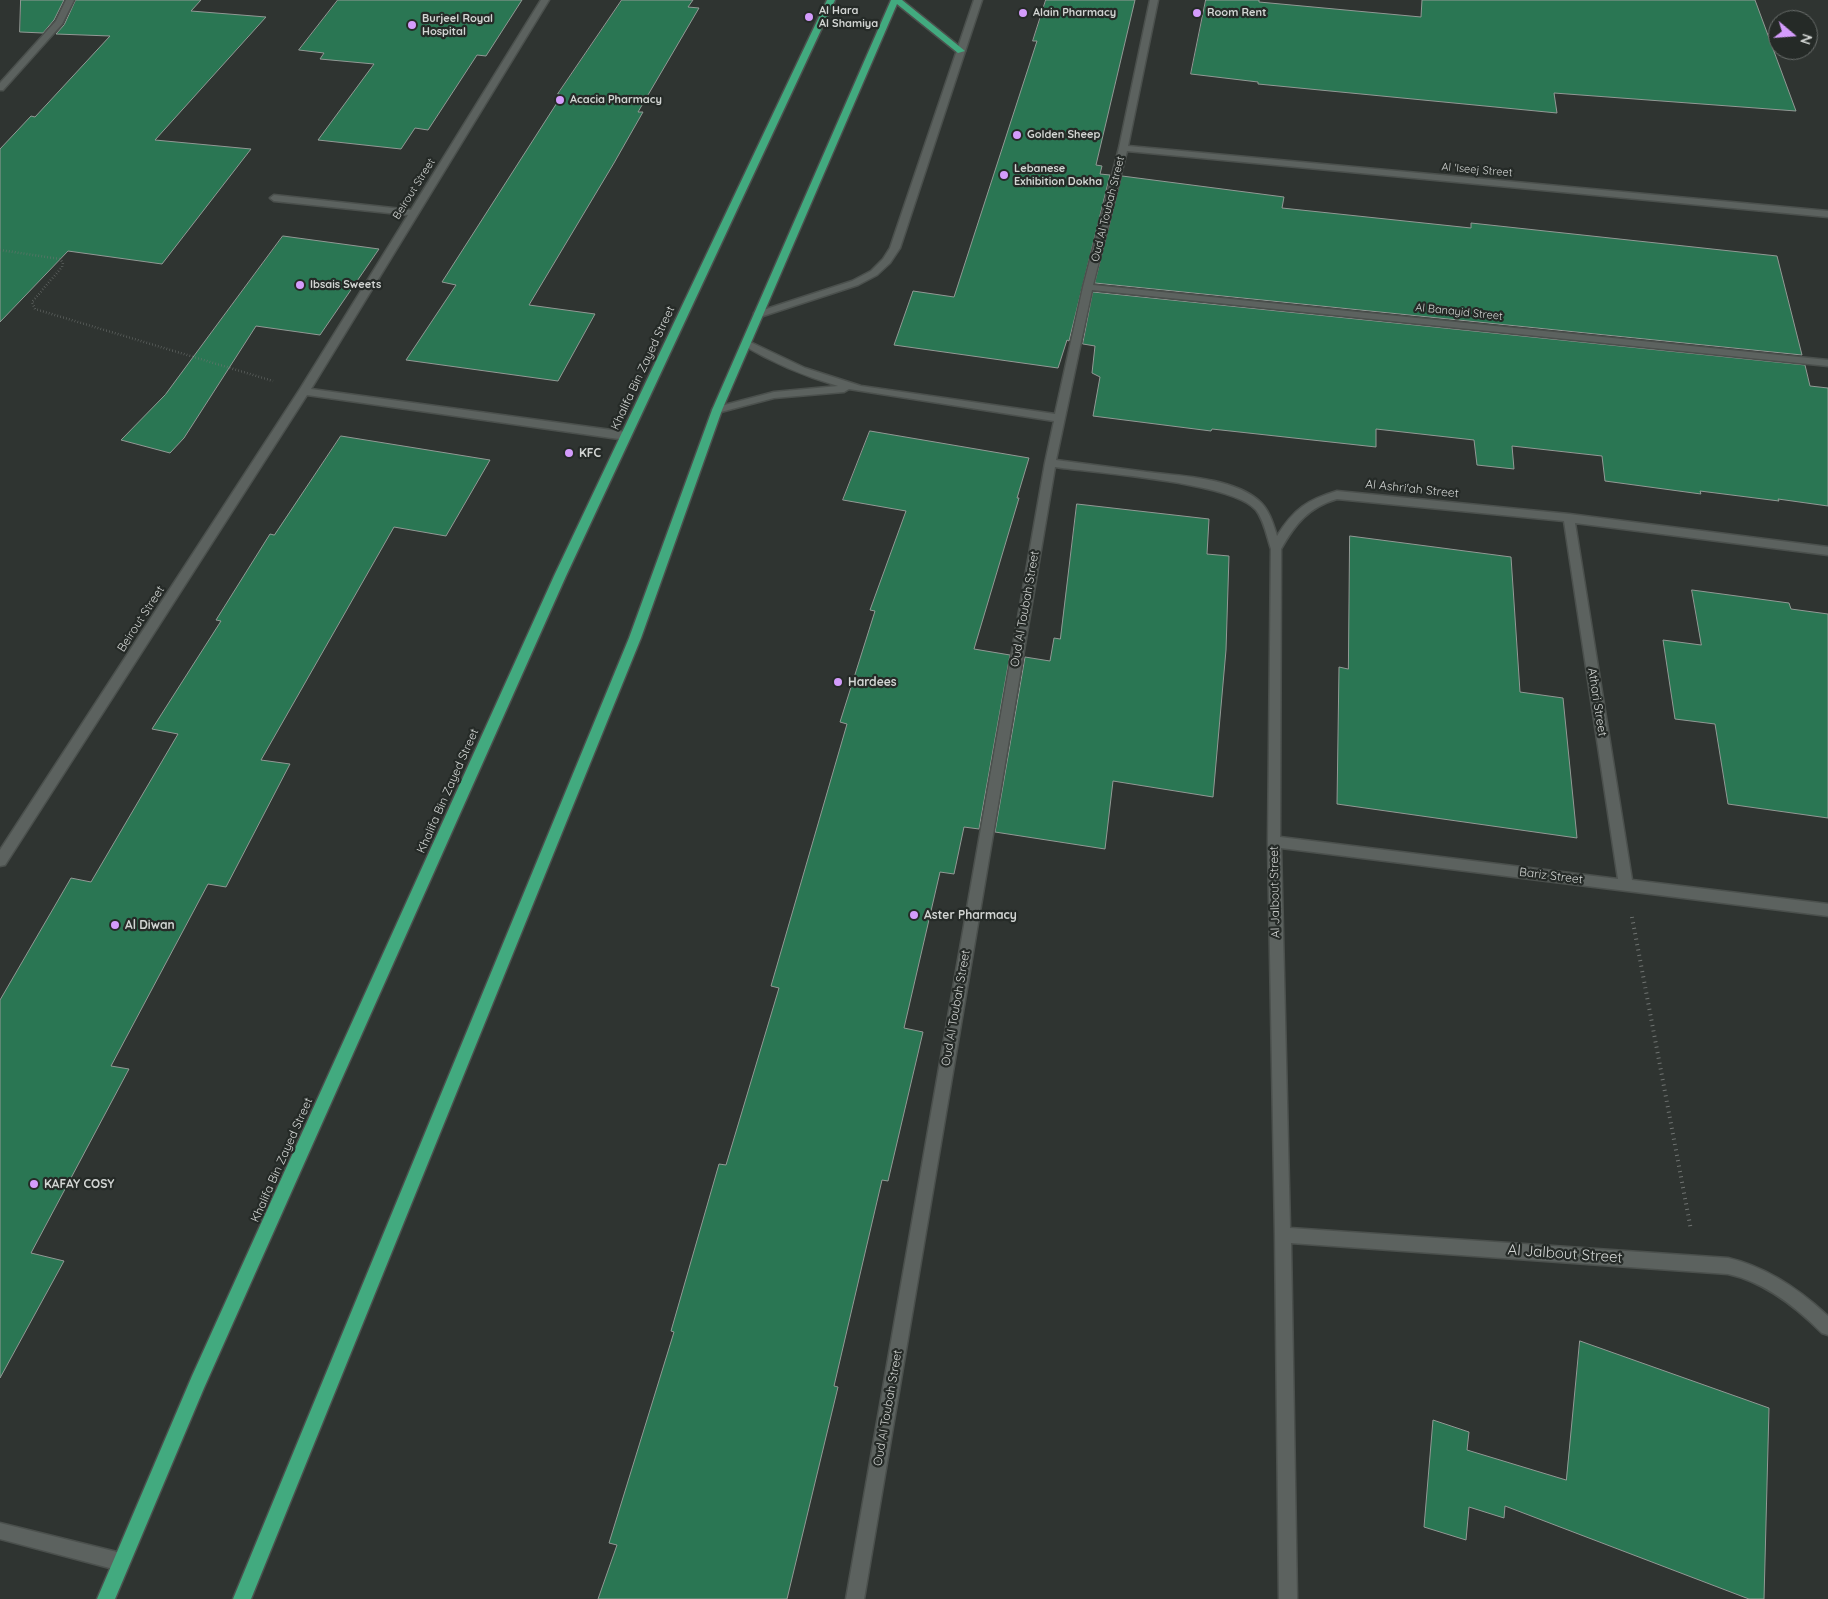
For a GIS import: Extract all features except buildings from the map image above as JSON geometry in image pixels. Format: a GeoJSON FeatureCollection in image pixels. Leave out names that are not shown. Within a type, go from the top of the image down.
{"type":"FeatureCollection","features":[{"type":"Feature","properties":{"kind":"main road","name":"Khalifa Bin Zayed Street"},"geometry":{"type":"LineString","coordinates":[[106,1599],[222,1328],[556,585],[831,0]]}},
{"type":"Feature","properties":{"kind":"main road"},"geometry":{"type":"LineString","coordinates":[[242,1599],[635,638],[717,410],[896,0],[961,51]]}},
{"type":"Feature","properties":{"kind":"street"},"geometry":{"type":"LineString","coordinates":[[0,88],[59,22],[70,0]]}},
{"type":"Feature","properties":{"kind":"street","name":"Beirout Street"},"geometry":{"type":"LineString","coordinates":[[0,861],[304,391],[545,0]]}},
{"type":"Feature","properties":{"kind":"street"},"geometry":{"type":"LineString","coordinates":[[758,316],[855,283],[874,273],[887,261],[895,248],[978,0]]}},
{"type":"Feature","properties":{"kind":"street","name":"Oud Al Toubah Street"},"geometry":{"type":"LineString","coordinates":[[855,1599],[1050,463],[1088,286],[1123,148],[1154,0]]}},
{"type":"Feature","properties":{"kind":"street","name":"Al 'Iseej Street"},"geometry":{"type":"LineString","coordinates":[[1123,148],[1828,214]]}},
{"type":"Feature","properties":{"kind":"street"},"geometry":{"type":"LineString","coordinates":[[274,198],[414,213]]}},
{"type":"Feature","properties":{"kind":"street","name":"Al Banayid Street"},"geometry":{"type":"LineString","coordinates":[[1088,286],[1828,363]]}},
{"type":"Feature","properties":{"kind":"street"},"geometry":{"type":"LineString","coordinates":[[746,343],[787,365],[818,377],[861,389],[1059,418]]}},
{"type":"Feature","properties":{"kind":"street"},"geometry":{"type":"LineString","coordinates":[[717,410],[774,395],[814,390],[861,389]]}},
{"type":"Feature","properties":{"kind":"street"},"geometry":{"type":"LineString","coordinates":[[304,391],[626,436]]}},
{"type":"Feature","properties":{"kind":"street"},"geometry":{"type":"LineString","coordinates":[[1050,463],[1201,483],[1225,488],[1247,497],[1264,512],[1276,548]]}},
{"type":"Feature","properties":{"kind":"street","name":"Al Ashri'ah Street"},"geometry":{"type":"LineString","coordinates":[[1276,548],[1288,527],[1300,512],[1316,500],[1337,495],[1569,518],[1828,551]]}},
{"type":"Feature","properties":{"kind":"street","name":"Athari Street"},"geometry":{"type":"LineString","coordinates":[[1569,518],[1626,886]]}},
{"type":"Feature","properties":{"kind":"street","name":"Al Jalbout Street"},"geometry":{"type":"LineString","coordinates":[[1276,548],[1274,842],[1283,1235],[1288,1599]]}},
{"type":"Feature","properties":{"kind":"street","name":"Bariz Street"},"geometry":{"type":"LineString","coordinates":[[1274,842],[1828,910]]}},
{"type":"Feature","properties":{"kind":"street","name":"Al Jalbout Street"},"geometry":{"type":"LineString","coordinates":[[1283,1235],[1698,1263],[1732,1267],[1770,1282],[1805,1304],[1828,1327]]}},
{"type":"Feature","properties":{"kind":"street"},"geometry":{"type":"LineString","coordinates":[[0,1531],[121,1562]]}},
{"type":"Feature","properties":{"kind":"path"},"geometry":{"type":"LineString","coordinates":[[0,250],[60,259],[63,262],[62,267],[32,302],[36,309],[304,391]]}},
{"type":"Feature","properties":{"kind":"path"},"geometry":{"type":"LineString","coordinates":[[1626,886],[1698,1263]]}},
{"type":"Feature","properties":{"kind":"place","name":"Alain Pharmacy"},"geometry":{"type":"Point","coordinates":[1023,13]}},
{"type":"Feature","properties":{"kind":"place","name":"Room Rent"},"geometry":{"type":"Point","coordinates":[1197,13]}},
{"type":"Feature","properties":{"kind":"place","name":"Al Hara Al Shamiya"},"geometry":{"type":"Point","coordinates":[809,17]}},
{"type":"Feature","properties":{"kind":"place","name":"Burjeel Royal Hospital"},"geometry":{"type":"Point","coordinates":[412,25]}},
{"type":"Feature","properties":{"kind":"place","name":"Acacia Pharmacy"},"geometry":{"type":"Point","coordinates":[560,100]}},
{"type":"Feature","properties":{"kind":"place","name":"Golden Sheep"},"geometry":{"type":"Point","coordinates":[1017,135]}},
{"type":"Feature","properties":{"kind":"place","name":"Lebanese Exhibition Dokha"},"geometry":{"type":"Point","coordinates":[1004,175]}},
{"type":"Feature","properties":{"kind":"place","name":"Ibsais Sweets"},"geometry":{"type":"Point","coordinates":[300,285]}},
{"type":"Feature","properties":{"kind":"place","name":"KFC"},"geometry":{"type":"Point","coordinates":[569,453]}},
{"type":"Feature","properties":{"kind":"place","name":"Hardees"},"geometry":{"type":"Point","coordinates":[838,682]}},
{"type":"Feature","properties":{"kind":"place","name":"Aster Pharmacy"},"geometry":{"type":"Point","coordinates":[914,915]}},
{"type":"Feature","properties":{"kind":"place","name":"Al Diwan"},"geometry":{"type":"Point","coordinates":[115,925]}},
{"type":"Feature","properties":{"kind":"place","name":"KAFAY COSY"},"geometry":{"type":"Point","coordinates":[34,1184]}}]}
